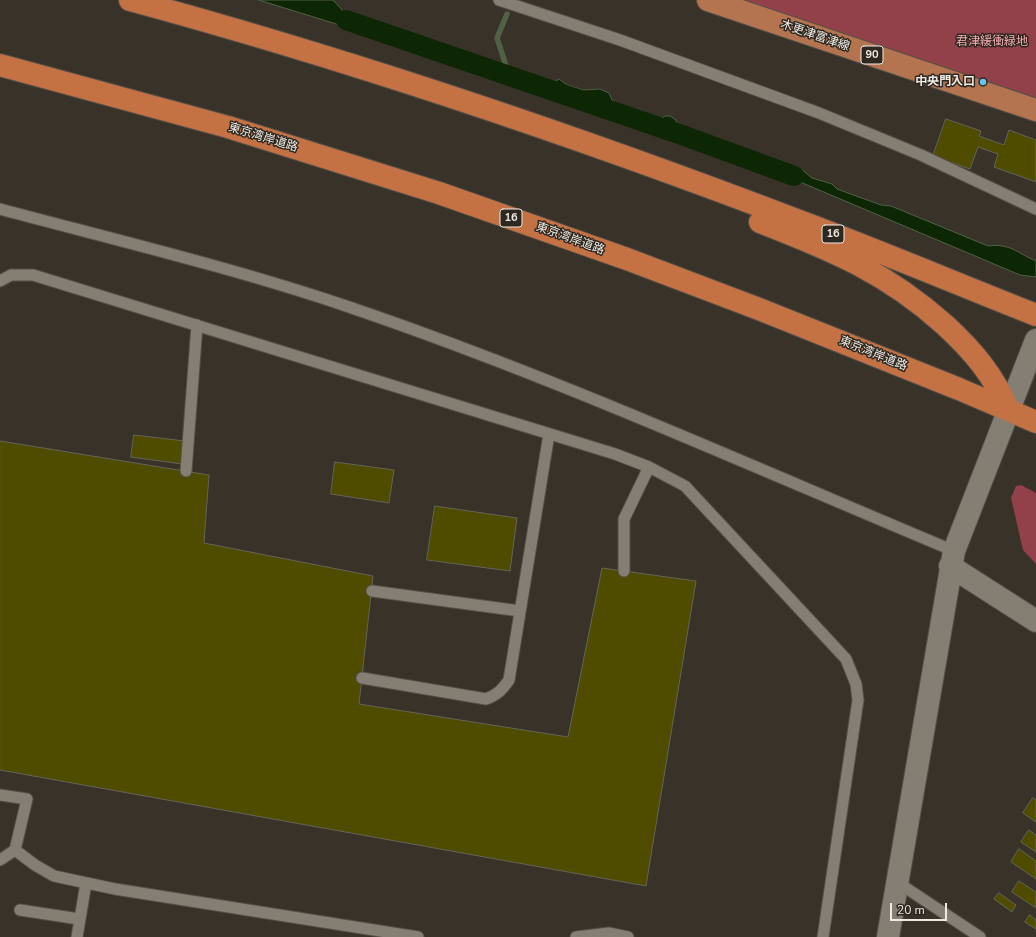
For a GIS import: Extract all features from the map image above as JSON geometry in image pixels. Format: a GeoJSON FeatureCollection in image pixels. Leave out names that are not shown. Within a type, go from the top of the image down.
{"type":"FeatureCollection","features":[{"type":"Feature","properties":{"kind":"highway","name":"16"},"geometry":{"type":"LineString","coordinates":[[130,0],[389,77],[629,158],[795,219],[1036,315]]}},
{"type":"Feature","properties":{"kind":"highway","name":"東京湾岸道路"},"geometry":{"type":"LineString","coordinates":[[0,65],[221,125],[439,193],[627,259],[759,308],[1036,422]]}},
{"type":"Feature","properties":{"kind":"highway"},"geometry":{"type":"LineString","coordinates":[[629,158],[733,212],[841,255],[899,288],[926,309],[974,353],[1000,390],[1008,410]]}},
{"type":"Feature","properties":{"kind":"main road","name":"木更津富津線"},"geometry":{"type":"LineString","coordinates":[[708,0],[1036,110]]}},
{"type":"Feature","properties":{"kind":"street"},"geometry":{"type":"LineString","coordinates":[[888,937],[952,559],[1036,340]]}},
{"type":"Feature","properties":{"kind":"street"},"geometry":{"type":"LineString","coordinates":[[952,559],[1036,621]]}},
{"type":"Feature","properties":{"kind":"lane"},"geometry":{"type":"LineString","coordinates":[[499,0],[627,43],[819,112],[921,155],[1036,209]]}},
{"type":"Feature","properties":{"kind":"lane"},"geometry":{"type":"LineString","coordinates":[[0,209],[213,265],[348,307],[530,374],[617,409],[952,559]]}},
{"type":"Feature","properties":{"kind":"lane"},"geometry":{"type":"LineString","coordinates":[[0,281],[11,275],[34,275],[615,454],[649,467],[685,486],[846,659],[856,684],[858,700],[823,937]]}},
{"type":"Feature","properties":{"kind":"lane"},"geometry":{"type":"LineString","coordinates":[[186,471],[197,325]]}},
{"type":"Feature","properties":{"kind":"lane"},"geometry":{"type":"LineString","coordinates":[[362,678],[486,699],[502,690],[509,680],[549,434]]}},
{"type":"Feature","properties":{"kind":"lane"},"geometry":{"type":"LineString","coordinates":[[624,571],[624,519],[649,467]]}},
{"type":"Feature","properties":{"kind":"lane"},"geometry":{"type":"LineString","coordinates":[[372,591],[520,611]]}},
{"type":"Feature","properties":{"kind":"lane"},"geometry":{"type":"LineString","coordinates":[[0,795],[27,799],[16,850],[0,860]]}},
{"type":"Feature","properties":{"kind":"lane"},"geometry":{"type":"LineString","coordinates":[[16,850],[35,865],[54,876],[86,883],[418,937]]}},
{"type":"Feature","properties":{"kind":"lane"},"geometry":{"type":"LineString","coordinates":[[897,882],[980,937]]}},
{"type":"Feature","properties":{"kind":"lane"},"geometry":{"type":"LineString","coordinates":[[77,937],[86,883]]}},
{"type":"Feature","properties":{"kind":"lane"},"geometry":{"type":"LineString","coordinates":[[20,910],[79,919]]}},
{"type":"Feature","properties":{"kind":"lane"},"geometry":{"type":"LineString","coordinates":[[576,937],[609,933],[628,937]]}},
{"type":"Feature","properties":{"kind":"green space","name":"君津緩衝緑地"},"geometry":{"type":"Polygon","coordinates":[[[742,0],[1036,0],[1036,98],[971,79],[742,0]]]}},
{"type":"Feature","properties":{"kind":"green space"},"geometry":{"type":"Polygon","coordinates":[[[1021,485],[1036,493],[1036,564],[1023,550],[1011,498],[1016,486],[1021,485]]]}},
{"type":"Feature","properties":{"kind":"shaded area"},"geometry":{"type":"Polygon","coordinates":[[[259,0],[333,0],[344,12],[373,22],[370,34],[259,0]]]}},
{"type":"Feature","properties":{"kind":"shaded area"},"geometry":{"type":"Polygon","coordinates":[[[532,76],[553,83],[559,79],[567,85],[583,90],[600,89],[609,93],[612,100],[618,104],[644,112],[647,117],[659,121],[665,116],[670,116],[676,120],[678,129],[682,135],[526,81],[532,76]]]}},
{"type":"Feature","properties":{"kind":"shaded area"},"geometry":{"type":"Polygon","coordinates":[[[768,166],[795,171],[801,169],[812,178],[832,184],[837,189],[881,205],[891,206],[988,246],[996,245],[1013,249],[1036,261],[1036,277],[1020,275],[767,168],[768,166]]]}},
{"type":"Feature","properties":{"kind":"building"},"geometry":{"type":"Polygon","coordinates":[[[946,119],[981,131],[979,136],[1004,145],[1009,130],[1036,140],[1036,182],[994,167],[998,154],[978,147],[970,169],[933,156],[946,119]]]}},
{"type":"Feature","properties":{"kind":"building"},"geometry":{"type":"Polygon","coordinates":[[[134,435],[185,441],[182,464],[131,457],[134,435]]]}},
{"type":"Feature","properties":{"kind":"building"},"geometry":{"type":"Polygon","coordinates":[[[0,441],[209,475],[204,543],[373,576],[359,704],[568,737],[602,568],[696,581],[646,886],[0,770],[0,441]]]}},
{"type":"Feature","properties":{"kind":"building"},"geometry":{"type":"Polygon","coordinates":[[[335,462],[394,470],[389,503],[331,494],[335,462]]]}},
{"type":"Feature","properties":{"kind":"building"},"geometry":{"type":"Polygon","coordinates":[[[435,506],[517,518],[510,571],[427,560],[435,506]]]}},
{"type":"Feature","properties":{"kind":"building"},"geometry":{"type":"Polygon","coordinates":[[[1033,798],[1036,800],[1036,822],[1023,813],[1033,798]]]}},
{"type":"Feature","properties":{"kind":"building"},"geometry":{"type":"Polygon","coordinates":[[[1029,830],[1036,835],[1036,852],[1021,842],[1029,830]]]}},
{"type":"Feature","properties":{"kind":"building"},"geometry":{"type":"Polygon","coordinates":[[[1019,849],[1036,861],[1036,879],[1011,862],[1019,849]]]}},
{"type":"Feature","properties":{"kind":"building"},"geometry":{"type":"Polygon","coordinates":[[[1019,881],[1036,892],[1036,908],[1012,892],[1019,881]]]}},
{"type":"Feature","properties":{"kind":"building"},"geometry":{"type":"Polygon","coordinates":[[[999,893],[1016,905],[1012,912],[994,899],[999,893]]]}},
{"type":"Feature","properties":{"kind":"building"},"geometry":{"type":"Polygon","coordinates":[[[1030,915],[1036,920],[1036,929],[1025,922],[1030,915]]]}},
{"type":"Feature","properties":{"kind":"waterway"},"geometry":{"type":"LineString","coordinates":[[507,14],[497,38],[509,75]]}},
{"type":"Feature","properties":{"kind":"waterway"},"geometry":{"type":"LineString","coordinates":[[346,20],[682,135],[794,176]]}},
{"type":"Feature","properties":{"kind":"place","name":"中央門入口"},"geometry":{"type":"Point","coordinates":[983,82]}}]}
